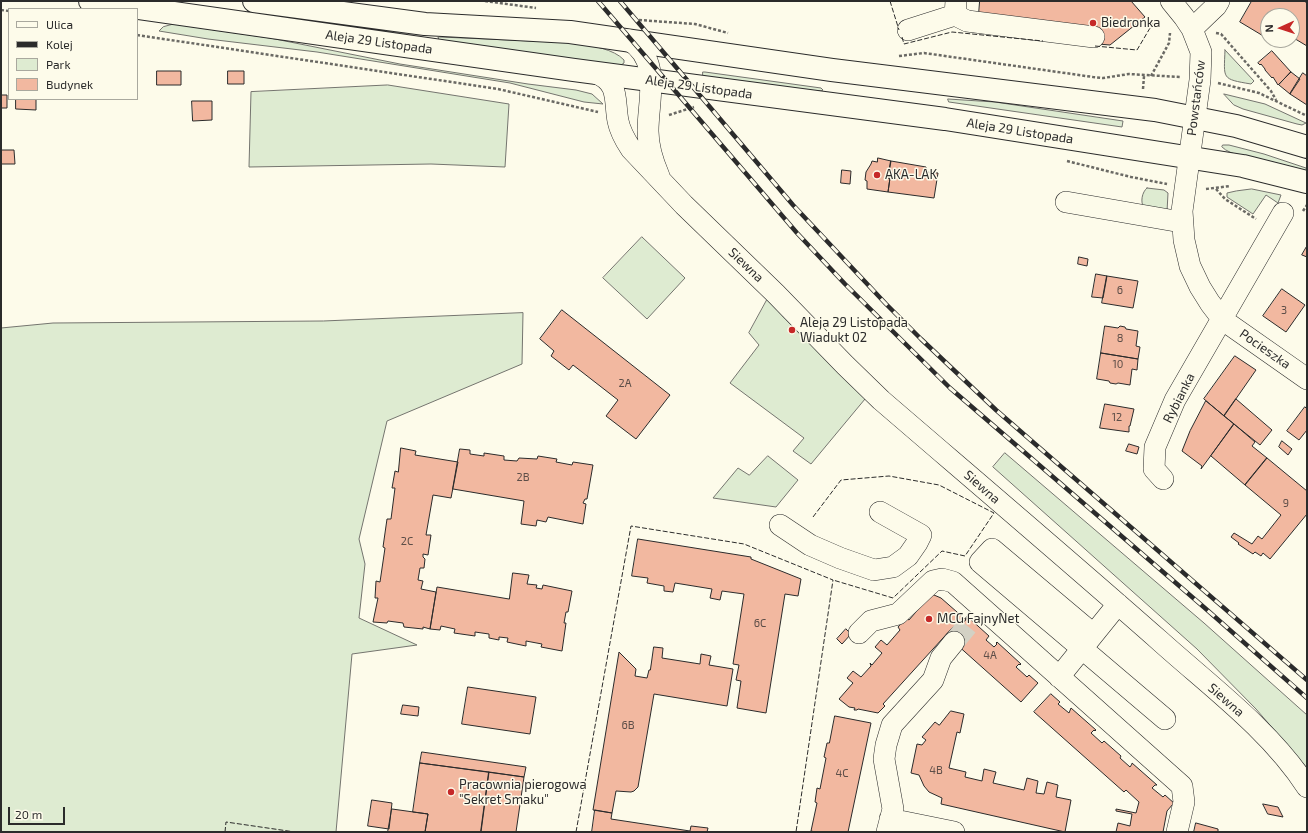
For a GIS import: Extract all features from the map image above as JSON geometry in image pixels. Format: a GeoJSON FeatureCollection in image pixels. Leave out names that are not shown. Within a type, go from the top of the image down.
{"type":"FeatureCollection","features":[{"type":"Feature","properties":{"kind":"main road","name":"Aleja 29 Listopada"},"geometry":{"type":"LineString","coordinates":[[90,1],[596,73],[618,95],[650,80],[945,119],[1243,166],[1307,182]]}},
{"type":"Feature","properties":{"kind":"main road","name":"Aleja 29 Listopada"},"geometry":{"type":"LineString","coordinates":[[263,2],[425,24],[570,32],[637,47],[678,48],[832,70],[1155,110],[1236,126],[1307,147]]}},
{"type":"Feature","properties":{"kind":"street","name":"Powstańców"},"geometry":{"type":"LineString","coordinates":[[1171,1],[1192,29],[1199,44],[1202,60],[1195,117],[1188,157]]}},
{"type":"Feature","properties":{"kind":"street"},"geometry":{"type":"LineString","coordinates":[[1192,29],[1216,6],[1219,1]]}},
{"type":"Feature","properties":{"kind":"street"},"geometry":{"type":"LineString","coordinates":[[908,30],[955,8],[967,21],[1094,37]]}},
{"type":"Feature","properties":{"kind":"street"},"geometry":{"type":"LineString","coordinates":[[618,95],[637,47]]}},
{"type":"Feature","properties":{"kind":"street","name":"Siewna"},"geometry":{"type":"LineString","coordinates":[[637,47],[649,67],[650,80],[648,131],[650,147],[662,181]]}},
{"type":"Feature","properties":{"kind":"street","name":"Siewna"},"geometry":{"type":"LineString","coordinates":[[618,95],[620,129],[625,140],[631,149],[684,205],[776,294],[881,400],[1118,604],[1247,718],[1280,752],[1307,787]]}},
{"type":"Feature","properties":{"kind":"street"},"geometry":{"type":"LineString","coordinates":[[1188,157],[1182,200],[1184,240],[1190,266],[1207,298],[1223,320]]}},
{"type":"Feature","properties":{"kind":"street"},"geometry":{"type":"LineString","coordinates":[[1066,202],[1182,222]]}},
{"type":"Feature","properties":{"kind":"street","name":"Rybianka"},"geometry":{"type":"LineString","coordinates":[[1163,479],[1154,469],[1155,447],[1175,400],[1223,320],[1279,221]]}},
{"type":"Feature","properties":{"kind":"street","name":"Pocieszka"},"geometry":{"type":"LineString","coordinates":[[1223,320],[1307,379]]}},
{"type":"Feature","properties":{"kind":"street"},"geometry":{"type":"LineString","coordinates":[[780,525],[810,545],[874,570],[893,567],[908,556],[921,535],[880,512]]}},
{"type":"Feature","properties":{"kind":"street"},"geometry":{"type":"LineString","coordinates":[[1088,641],[980,562],[992,549],[1088,641],[1165,719]]}},
{"type":"Feature","properties":{"kind":"street"},"geometry":{"type":"LineString","coordinates":[[859,633],[871,620],[898,614],[933,581],[942,579],[953,582],[977,614],[1059,676],[1182,786],[1184,802],[1177,832]]}},
{"type":"Feature","properties":{"kind":"street"},"geometry":{"type":"LineString","coordinates":[[1059,676],[1118,604]]}},
{"type":"Feature","properties":{"kind":"street"},"geometry":{"type":"LineString","coordinates":[[954,642],[941,658],[933,680],[892,725],[886,745],[884,759],[893,809],[889,826],[954,832]]}},
{"type":"Feature","properties":{"kind":"path"},"geometry":{"type":"LineString","coordinates":[[485,1],[540,8]]}},
{"type":"Feature","properties":{"kind":"path"},"geometry":{"type":"LineString","coordinates":[[633,19],[695,24],[732,34]]}},
{"type":"Feature","properties":{"kind":"path"},"geometry":{"type":"LineString","coordinates":[[1221,34],[1271,91],[1276,100]]}},
{"type":"Feature","properties":{"kind":"path"},"geometry":{"type":"LineString","coordinates":[[138,35],[498,89],[602,113],[618,95]]}},
{"type":"Feature","properties":{"kind":"path"},"geometry":{"type":"LineString","coordinates":[[1150,76],[1169,43],[1170,36]]}},
{"type":"Feature","properties":{"kind":"path"},"geometry":{"type":"LineString","coordinates":[[893,57],[924,53],[1104,78],[1129,74],[1144,76],[1174,76]]}},
{"type":"Feature","properties":{"kind":"path"},"geometry":{"type":"LineString","coordinates":[[1142,93],[1144,76]]}},
{"type":"Feature","properties":{"kind":"path"},"geometry":{"type":"LineString","coordinates":[[1217,83],[1259,93],[1307,116]]}},
{"type":"Feature","properties":{"kind":"path"},"geometry":{"type":"LineString","coordinates":[[649,115],[668,115],[695,107]]}},
{"type":"Feature","properties":{"kind":"path"},"geometry":{"type":"LineString","coordinates":[[1063,160],[1131,177],[1170,184]]}},
{"type":"Feature","properties":{"kind":"path"},"geometry":{"type":"LineString","coordinates":[[1201,188],[1230,186]]}},
{"type":"Feature","properties":{"kind":"path"},"geometry":{"type":"LineString","coordinates":[[1216,188],[1226,200],[1253,217],[1279,221]]}},
{"type":"Feature","properties":{"kind":"green space"},"geometry":{"type":"Polygon","coordinates":[[[174,24],[270,38],[400,64],[576,90],[592,94],[603,104],[584,102],[510,83],[317,52],[208,39],[159,31],[163,27],[174,24]]]}},
{"type":"Feature","properties":{"kind":"green space"},"geometry":{"type":"Polygon","coordinates":[[[438,38],[578,43],[615,53],[624,60],[624,63],[621,65],[615,65],[440,40],[438,38]]]}},
{"type":"Feature","properties":{"kind":"green space"},"geometry":{"type":"Polygon","coordinates":[[[1225,50],[1254,81],[1251,84],[1234,81],[1226,76],[1224,67],[1225,50]]]}},
{"type":"Feature","properties":{"kind":"green space"},"geometry":{"type":"Polygon","coordinates":[[[703,72],[821,88],[823,90],[791,89],[703,76],[703,72]]]}},
{"type":"Feature","properties":{"kind":"green space"},"geometry":{"type":"Polygon","coordinates":[[[388,85],[509,104],[505,167],[431,164],[249,167],[251,92],[388,85]]]}},
{"type":"Feature","properties":{"kind":"green space"},"geometry":{"type":"Polygon","coordinates":[[[1224,94],[1265,104],[1306,123],[1302,125],[1297,124],[1243,109],[1234,105],[1224,94]]]}},
{"type":"Feature","properties":{"kind":"green space"},"geometry":{"type":"Polygon","coordinates":[[[948,99],[995,102],[1123,121],[1122,127],[949,102],[948,99]]]}},
{"type":"Feature","properties":{"kind":"green space"},"geometry":{"type":"Polygon","coordinates":[[[1223,145],[1229,145],[1264,154],[1306,168],[1307,170],[1305,171],[1268,161],[1237,155],[1226,150],[1222,147],[1223,145]]]}},
{"type":"Feature","properties":{"kind":"green space"},"geometry":{"type":"Polygon","coordinates":[[[1147,188],[1164,190],[1168,193],[1167,212],[1144,208],[1142,197],[1147,188]]]}},
{"type":"Feature","properties":{"kind":"green space"},"geometry":{"type":"Polygon","coordinates":[[[1252,189],[1281,195],[1278,203],[1266,195],[1253,214],[1227,197],[1227,193],[1252,189]]]}},
{"type":"Feature","properties":{"kind":"green space"},"geometry":{"type":"Polygon","coordinates":[[[642,237],[685,278],[647,319],[603,278],[642,237]]]}},
{"type":"Feature","properties":{"kind":"green space"},"geometry":{"type":"Polygon","coordinates":[[[767,300],[865,399],[811,464],[793,451],[804,438],[730,383],[759,345],[749,333],[767,300]]]}},
{"type":"Feature","properties":{"kind":"green space"},"geometry":{"type":"Polygon","coordinates":[[[523,313],[522,364],[387,421],[359,539],[365,564],[359,618],[417,645],[352,654],[336,832],[1,832],[1,328],[53,323],[323,321],[523,313]]]}},
{"type":"Feature","properties":{"kind":"green space"},"geometry":{"type":"Polygon","coordinates":[[[1005,453],[1204,623],[1307,715],[1307,768],[1256,709],[1197,649],[993,467],[1005,453]]]}},
{"type":"Feature","properties":{"kind":"green space"},"geometry":{"type":"Polygon","coordinates":[[[768,456],[798,480],[776,507],[713,498],[738,468],[749,475],[768,456]]]}},
{"type":"Feature","properties":{"kind":"building","name":"Biedronka"},"geometry":{"type":"Polygon","coordinates":[[[980,1],[1131,1],[1145,17],[1110,45],[1098,44],[979,14],[980,1]]]}},
{"type":"Feature","properties":{"kind":"building"},"geometry":{"type":"Polygon","coordinates":[[[1252,1],[1304,1],[1307,3],[1307,46],[1300,42],[1300,8],[1260,8],[1260,34],[1240,22],[1252,1]]]}},
{"type":"Feature","properties":{"kind":"building"},"geometry":{"type":"Polygon","coordinates":[[[1272,51],[1291,72],[1278,85],[1273,77],[1272,78],[1261,64],[1260,65],[1258,63],[1272,51]]]}},
{"type":"Feature","properties":{"kind":"building"},"geometry":{"type":"Polygon","coordinates":[[[157,71],[181,71],[181,85],[157,85],[157,71]]]}},
{"type":"Feature","properties":{"kind":"building"},"geometry":{"type":"Polygon","coordinates":[[[228,71],[244,71],[244,84],[228,84],[228,71]]]}},
{"type":"Feature","properties":{"kind":"building"},"geometry":{"type":"Polygon","coordinates":[[[1291,72],[1300,79],[1290,94],[1279,85],[1291,72]]]}},
{"type":"Feature","properties":{"kind":"building"},"geometry":{"type":"Polygon","coordinates":[[[1303,73],[1307,76],[1307,105],[1290,94],[1303,73]]]}},
{"type":"Feature","properties":{"kind":"building"},"geometry":{"type":"Polygon","coordinates":[[[1,95],[7,95],[7,108],[1,108],[1,95]]]}},
{"type":"Feature","properties":{"kind":"building"},"geometry":{"type":"Polygon","coordinates":[[[16,100],[36,100],[36,110],[16,109],[16,100]]]}},
{"type":"Feature","properties":{"kind":"building"},"geometry":{"type":"Polygon","coordinates":[[[192,101],[212,101],[212,120],[193,121],[192,101]]]}},
{"type":"Feature","properties":{"kind":"building"},"geometry":{"type":"Polygon","coordinates":[[[1,150],[14,150],[15,164],[1,164],[1,150]]]}},
{"type":"Feature","properties":{"kind":"building","name":"AKA-LAK"},"geometry":{"type":"Polygon","coordinates":[[[878,158],[891,161],[888,178],[890,178],[888,192],[867,189],[867,181],[865,180],[866,172],[872,161],[877,162],[878,158]]]}},
{"type":"Feature","properties":{"kind":"building"},"geometry":{"type":"Polygon","coordinates":[[[891,161],[926,167],[926,172],[938,173],[934,198],[888,192],[890,178],[888,178],[891,161]]]}},
{"type":"Feature","properties":{"kind":"building"},"geometry":{"type":"Polygon","coordinates":[[[842,170],[851,171],[850,184],[841,183],[842,170]]]}},
{"type":"Feature","properties":{"kind":"building"},"geometry":{"type":"Polygon","coordinates":[[[1307,246],[1307,257],[1302,255],[1307,246]]]}},
{"type":"Feature","properties":{"kind":"building"},"geometry":{"type":"Polygon","coordinates":[[[1079,257],[1088,259],[1087,266],[1078,264],[1079,257]]]}},
{"type":"Feature","properties":{"kind":"building"},"geometry":{"type":"Polygon","coordinates":[[[1096,274],[1107,276],[1103,298],[1092,297],[1096,274]]]}},
{"type":"Feature","properties":{"kind":"building"},"geometry":{"type":"Polygon","coordinates":[[[1107,276],[1138,281],[1133,308],[1102,303],[1107,276]]]}},
{"type":"Feature","properties":{"kind":"building"},"geometry":{"type":"Polygon","coordinates":[[[1282,289],[1305,305],[1286,332],[1263,316],[1282,289]]]}},
{"type":"Feature","properties":{"kind":"building"},"geometry":{"type":"Polygon","coordinates":[[[562,310],[670,395],[636,439],[606,416],[618,400],[573,365],[569,370],[551,356],[554,351],[540,339],[562,310]]]}},
{"type":"Feature","properties":{"kind":"building"},"geometry":{"type":"Polygon","coordinates":[[[1105,326],[1118,328],[1120,326],[1125,327],[1126,329],[1138,331],[1136,346],[1140,347],[1138,359],[1101,353],[1105,326]]]}},
{"type":"Feature","properties":{"kind":"building"},"geometry":{"type":"Polygon","coordinates":[[[1101,353],[1138,359],[1137,370],[1132,369],[1130,385],[1110,383],[1109,381],[1097,379],[1101,353]]]}},
{"type":"Feature","properties":{"kind":"building"},"geometry":{"type":"Polygon","coordinates":[[[1235,356],[1256,370],[1224,416],[1204,399],[1235,356]]]}},
{"type":"Feature","properties":{"kind":"building"},"geometry":{"type":"Polygon","coordinates":[[[1236,399],[1272,430],[1260,445],[1224,416],[1236,399]]]}},
{"type":"Feature","properties":{"kind":"building"},"geometry":{"type":"Polygon","coordinates":[[[1206,401],[1234,424],[1201,469],[1202,466],[1182,451],[1190,431],[1206,401]]]}},
{"type":"Feature","properties":{"kind":"building"},"geometry":{"type":"Polygon","coordinates":[[[1105,404],[1134,409],[1129,426],[1129,432],[1100,428],[1105,404]]]}},
{"type":"Feature","properties":{"kind":"building"},"geometry":{"type":"Polygon","coordinates":[[[1305,407],[1307,409],[1307,430],[1299,440],[1287,431],[1305,407]]]}},
{"type":"Feature","properties":{"kind":"building"},"geometry":{"type":"Polygon","coordinates":[[[1234,424],[1255,442],[1252,446],[1267,458],[1245,485],[1211,456],[1234,424]]]}},
{"type":"Feature","properties":{"kind":"building"},"geometry":{"type":"Polygon","coordinates":[[[1282,441],[1292,449],[1288,455],[1279,447],[1282,441]]]}},
{"type":"Feature","properties":{"kind":"building"},"geometry":{"type":"Polygon","coordinates":[[[1129,444],[1139,447],[1137,454],[1126,451],[1129,444]]]}},
{"type":"Feature","properties":{"kind":"building"},"geometry":{"type":"Polygon","coordinates":[[[401,448],[416,451],[415,455],[458,462],[451,498],[433,495],[426,535],[431,535],[428,555],[423,554],[425,559],[424,568],[420,568],[418,580],[423,581],[421,589],[436,592],[430,629],[423,627],[423,629],[404,627],[403,623],[388,621],[387,623],[373,622],[378,598],[375,598],[376,581],[380,582],[385,548],[383,547],[387,519],[391,519],[395,488],[392,488],[395,471],[398,472],[401,448]]]}},
{"type":"Feature","properties":{"kind":"building"},"geometry":{"type":"Polygon","coordinates":[[[460,449],[470,450],[470,454],[484,456],[484,453],[504,456],[504,460],[517,461],[519,458],[537,459],[538,456],[557,459],[556,462],[572,465],[573,462],[593,465],[587,499],[585,499],[583,503],[586,504],[583,524],[548,517],[546,522],[537,520],[536,526],[521,524],[524,501],[453,489],[460,449]]]}},
{"type":"Feature","properties":{"kind":"building"},"geometry":{"type":"Polygon","coordinates":[[[1267,458],[1307,491],[1307,514],[1270,559],[1263,553],[1261,556],[1255,552],[1253,554],[1238,544],[1239,543],[1231,537],[1234,533],[1252,544],[1258,536],[1262,539],[1281,515],[1245,485],[1267,458]]]}},
{"type":"Feature","properties":{"kind":"building"},"geometry":{"type":"Polygon","coordinates":[[[638,539],[751,557],[751,559],[801,579],[798,596],[785,594],[766,713],[737,708],[741,681],[736,680],[739,665],[733,664],[744,594],[722,591],[720,600],[710,598],[712,589],[675,583],[673,592],[664,591],[664,586],[647,583],[648,578],[632,576],[638,539]]]}},
{"type":"Feature","properties":{"kind":"building"},"geometry":{"type":"Polygon","coordinates":[[[513,573],[529,575],[527,584],[537,585],[536,588],[542,589],[543,585],[572,591],[568,612],[566,612],[564,623],[566,623],[562,651],[541,647],[542,644],[526,641],[526,646],[507,642],[508,638],[499,637],[499,640],[489,638],[489,634],[475,632],[475,636],[454,633],[455,629],[441,626],[440,630],[430,629],[437,587],[509,599],[513,573]]]}},
{"type":"Feature","properties":{"kind":"building"},"geometry":{"type":"Polygon","coordinates":[[[934,595],[941,598],[965,619],[967,616],[968,617],[958,629],[953,627],[883,704],[885,706],[878,713],[858,709],[854,710],[855,708],[849,707],[839,699],[853,683],[847,678],[853,671],[861,677],[871,666],[870,663],[872,665],[882,653],[875,647],[881,640],[887,645],[900,630],[898,627],[906,618],[909,620],[928,598],[934,595]]]}},
{"type":"Feature","properties":{"kind":"building"},"geometry":{"type":"Polygon","coordinates":[[[968,617],[989,636],[986,640],[994,647],[997,642],[1021,664],[1016,667],[1027,677],[1029,675],[1038,683],[1021,702],[946,635],[953,627],[958,629],[968,617]]]}},
{"type":"Feature","properties":{"kind":"building"},"geometry":{"type":"Polygon","coordinates":[[[846,629],[851,634],[842,644],[837,639],[846,629]]]}},
{"type":"Feature","properties":{"kind":"building"},"geometry":{"type":"Polygon","coordinates":[[[654,647],[663,648],[662,658],[700,664],[701,654],[711,656],[709,665],[733,669],[727,706],[654,694],[638,787],[631,792],[616,791],[612,813],[593,810],[619,652],[636,669],[635,676],[647,678],[654,647]]]}},
{"type":"Feature","properties":{"kind":"building"},"geometry":{"type":"Polygon","coordinates":[[[468,687],[536,697],[530,734],[462,724],[468,687]]]}},
{"type":"Feature","properties":{"kind":"building"},"geometry":{"type":"Polygon","coordinates":[[[1051,694],[1060,702],[1058,704],[1069,713],[1071,708],[1096,730],[1091,733],[1102,743],[1104,741],[1121,756],[1120,758],[1130,767],[1132,763],[1157,785],[1152,788],[1163,797],[1165,795],[1175,804],[1173,804],[1167,811],[1163,832],[1116,832],[1118,823],[1130,826],[1132,814],[1116,811],[1116,809],[1136,813],[1139,802],[1126,790],[1124,792],[1034,712],[1051,694]]]}},
{"type":"Feature","properties":{"kind":"building"},"geometry":{"type":"Polygon","coordinates":[[[403,705],[419,707],[418,716],[401,714],[403,705]]]}},
{"type":"Feature","properties":{"kind":"building"},"geometry":{"type":"Polygon","coordinates":[[[951,711],[964,714],[960,733],[957,732],[949,768],[966,772],[965,777],[982,781],[984,769],[996,772],[993,783],[1024,790],[1027,778],[1038,781],[1036,793],[1044,794],[1047,782],[1058,785],[1056,797],[1071,800],[1065,832],[941,804],[942,798],[929,792],[924,786],[919,775],[911,773],[917,744],[922,745],[926,740],[922,737],[935,722],[939,725],[951,711]]]}},
{"type":"Feature","properties":{"kind":"building"},"geometry":{"type":"Polygon","coordinates":[[[835,716],[871,723],[848,832],[815,832],[811,831],[817,803],[815,802],[817,788],[820,789],[826,758],[824,757],[827,743],[829,743],[835,716]]]}},
{"type":"Feature","properties":{"kind":"building"},"geometry":{"type":"Polygon","coordinates":[[[422,752],[526,767],[524,777],[420,763],[422,752]]]}},
{"type":"Feature","properties":{"kind":"building","name":"Pracownia pierogowa \"Sekret Smaku\""},"geometry":{"type":"Polygon","coordinates":[[[420,763],[489,772],[481,832],[425,832],[428,814],[413,812],[420,763]]]}},
{"type":"Feature","properties":{"kind":"building"},"geometry":{"type":"Polygon","coordinates":[[[489,772],[524,777],[516,832],[481,832],[489,772]]]}},
{"type":"Feature","properties":{"kind":"building"},"geometry":{"type":"Polygon","coordinates":[[[372,800],[392,803],[389,829],[368,826],[372,800]]]}},
{"type":"Feature","properties":{"kind":"building"},"geometry":{"type":"Polygon","coordinates":[[[1263,804],[1278,807],[1283,817],[1268,814],[1263,804]]]}},
{"type":"Feature","properties":{"kind":"building"},"geometry":{"type":"Polygon","coordinates":[[[392,809],[428,814],[425,832],[388,832],[392,809]]]}},
{"type":"Feature","properties":{"kind":"building"},"geometry":{"type":"Polygon","coordinates":[[[595,810],[612,813],[611,819],[690,831],[691,826],[708,828],[707,832],[592,832],[595,810]]]}},
{"type":"Feature","properties":{"kind":"building"},"geometry":{"type":"Polygon","coordinates":[[[1196,823],[1218,829],[1218,832],[1194,832],[1196,823]]]}},
{"type":"Feature","properties":{"kind":"tunnel"},"geometry":{"type":"LineString","coordinates":[[954,642],[972,620]]}},
{"type":"Feature","properties":{"kind":"railway"},"geometry":{"type":"LineString","coordinates":[[598,1],[797,233],[845,284],[950,388],[1307,698]]}},
{"type":"Feature","properties":{"kind":"railway"},"geometry":{"type":"LineString","coordinates":[[620,1],[793,205],[921,339],[996,410],[1307,680]]}},
{"type":"Feature","properties":{"kind":"fence"},"geometry":{"type":"LineString","coordinates":[[890,1],[899,30]]}},
{"type":"Feature","properties":{"kind":"fence"},"geometry":{"type":"LineString","coordinates":[[1095,46],[1137,50],[1153,23]]}},
{"type":"Feature","properties":{"kind":"fence"},"geometry":{"type":"LineString","coordinates":[[902,37],[904,44],[952,32],[1043,41]]}},
{"type":"Feature","properties":{"kind":"fence"},"geometry":{"type":"LineString","coordinates":[[813,517],[841,480],[889,476],[939,485],[994,513],[965,556],[942,551],[893,598],[833,580]]}},
{"type":"Feature","properties":{"kind":"fence"},"geometry":{"type":"LineString","coordinates":[[576,832],[631,526],[744,544],[833,580],[796,832]]}},
{"type":"Feature","properties":{"kind":"fence"},"geometry":{"type":"LineString","coordinates":[[225,832],[226,822],[295,832]]}},
{"type":"Feature","properties":{"kind":"place","name":"Biedronka"},"geometry":{"type":"Point","coordinates":[1093,23]}},
{"type":"Feature","properties":{"kind":"place","name":"AKA-LAK"},"geometry":{"type":"Point","coordinates":[877,175]}},
{"type":"Feature","properties":{"kind":"place","name":"Aleja 29 Listopada Wiadukt 02"},"geometry":{"type":"Point","coordinates":[792,330]}},
{"type":"Feature","properties":{"kind":"place","name":"MCG FajnyNet"},"geometry":{"type":"Point","coordinates":[929,619]}},
{"type":"Feature","properties":{"kind":"place","name":"Pracownia pierogowa \"Sekret Smaku\""},"geometry":{"type":"Point","coordinates":[451,792]}}]}
